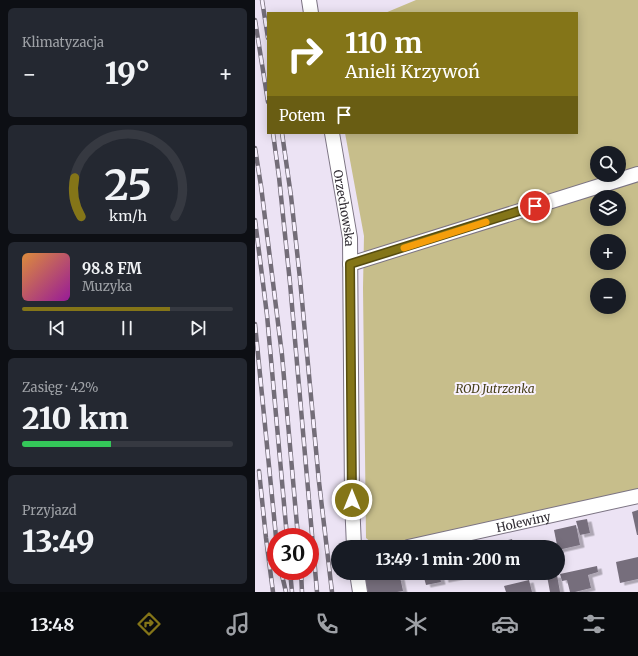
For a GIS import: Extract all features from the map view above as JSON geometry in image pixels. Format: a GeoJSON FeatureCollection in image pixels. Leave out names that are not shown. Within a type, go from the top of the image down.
{"type":"FeatureCollection","features":[{"type":"Feature","properties":{"kind":"street"},"geometry":{"type":"LineString","coordinates":[[309,0],[311,12]]}},
{"type":"Feature","properties":{"kind":"street","name":"Orzechowska"},"geometry":{"type":"LineString","coordinates":[[332,134],[349,238],[354,540]]}},
{"type":"Feature","properties":{"kind":"street"},"geometry":{"type":"LineString","coordinates":[[350,264],[638,174]]}},
{"type":"Feature","properties":{"kind":"street","name":"Holewiny"},"geometry":{"type":"LineString","coordinates":[[440,540],[638,496]]}},
{"type":"Feature","properties":{"kind":"street"},"geometry":{"type":"LineString","coordinates":[[358,580],[360,592]]}},
{"type":"Feature","properties":{"kind":"green space","name":"ROD Jutrzenka"},"geometry":{"type":"Polygon","coordinates":[[[416,0],[638,0],[638,489],[412,540],[368,540],[366,538],[363,288],[364,236],[345,134],[578,134],[578,12],[387,12],[416,0]]]}},
{"type":"Feature","properties":{"kind":"building"},"geometry":{"type":"Polygon","coordinates":[[[638,510],[638,535],[637,535],[632,512],[638,510]]]}},
{"type":"Feature","properties":{"kind":"building"},"geometry":{"type":"Polygon","coordinates":[[[587,519],[590,533],[580,535],[576,521],[587,519]]]}},
{"type":"Feature","properties":{"kind":"building"},"geometry":{"type":"Polygon","coordinates":[[[576,525],[580,545],[565,548],[565,540],[556,540],[554,530],[576,525]]]}},
{"type":"Feature","properties":{"kind":"building"},"geometry":{"type":"Polygon","coordinates":[[[638,557],[638,579],[620,583],[616,562],[638,557]]]}},
{"type":"Feature","properties":{"kind":"building"},"geometry":{"type":"Polygon","coordinates":[[[597,566],[598,572],[588,575],[591,588],[575,592],[570,592],[567,580],[562,581],[565,580],[565,573],[597,566]]]}},
{"type":"Feature","properties":{"kind":"building"},"geometry":{"type":"Polygon","coordinates":[[[365,580],[401,580],[403,591],[397,592],[368,592],[365,580]]]}},
{"type":"Feature","properties":{"kind":"building"},"geometry":{"type":"Polygon","coordinates":[[[425,580],[441,580],[441,582],[426,585],[425,580]]]}},
{"type":"Feature","properties":{"kind":"building"},"geometry":{"type":"Polygon","coordinates":[[[529,580],[532,592],[506,592],[504,586],[529,580]]]}},
{"type":"Feature","properties":{"kind":"building"},"geometry":{"type":"Polygon","coordinates":[[[548,580],[558,580],[560,592],[550,592],[548,580]]]}},
{"type":"Feature","properties":{"kind":"railway"},"geometry":{"type":"LineString","coordinates":[[262,0],[267,32]]}},
{"type":"Feature","properties":{"kind":"railway"},"geometry":{"type":"LineString","coordinates":[[255,20],[267,96]]}},
{"type":"Feature","properties":{"kind":"railway"},"geometry":{"type":"LineString","coordinates":[[273,134],[290,283],[317,592]]}},
{"type":"Feature","properties":{"kind":"railway"},"geometry":{"type":"LineString","coordinates":[[282,134],[291,196],[319,482],[332,592]]}},
{"type":"Feature","properties":{"kind":"railway"},"geometry":{"type":"LineString","coordinates":[[255,148],[282,355],[297,528]]}},
{"type":"Feature","properties":{"kind":"railway"},"geometry":{"type":"LineString","coordinates":[[255,220],[267,315],[286,528]]}},
{"type":"Feature","properties":{"kind":"railway"},"geometry":{"type":"LineString","coordinates":[[255,324],[275,528]]}},
{"type":"Feature","properties":{"kind":"railway"},"geometry":{"type":"LineString","coordinates":[[259,471],[273,592]]}},
{"type":"Feature","properties":{"kind":"railway"},"geometry":{"type":"LineString","coordinates":[[283,580],[286,592]]}},
{"type":"Feature","properties":{"kind":"railway"},"geometry":{"type":"LineString","coordinates":[[291,580],[292,592]]}},
{"type":"Feature","properties":{"kind":"railway"},"geometry":{"type":"LineString","coordinates":[[301,580],[302,592]]}},
{"type":"Feature","properties":{"kind":"slow traffic"},"geometry":{"type":"LineString","coordinates":[[404,248],[486,222]]}},
{"type":"Feature","properties":{"kind":"route"},"geometry":{"type":"LineString","coordinates":[[352,500],[350,264],[535,206]]}}]}
